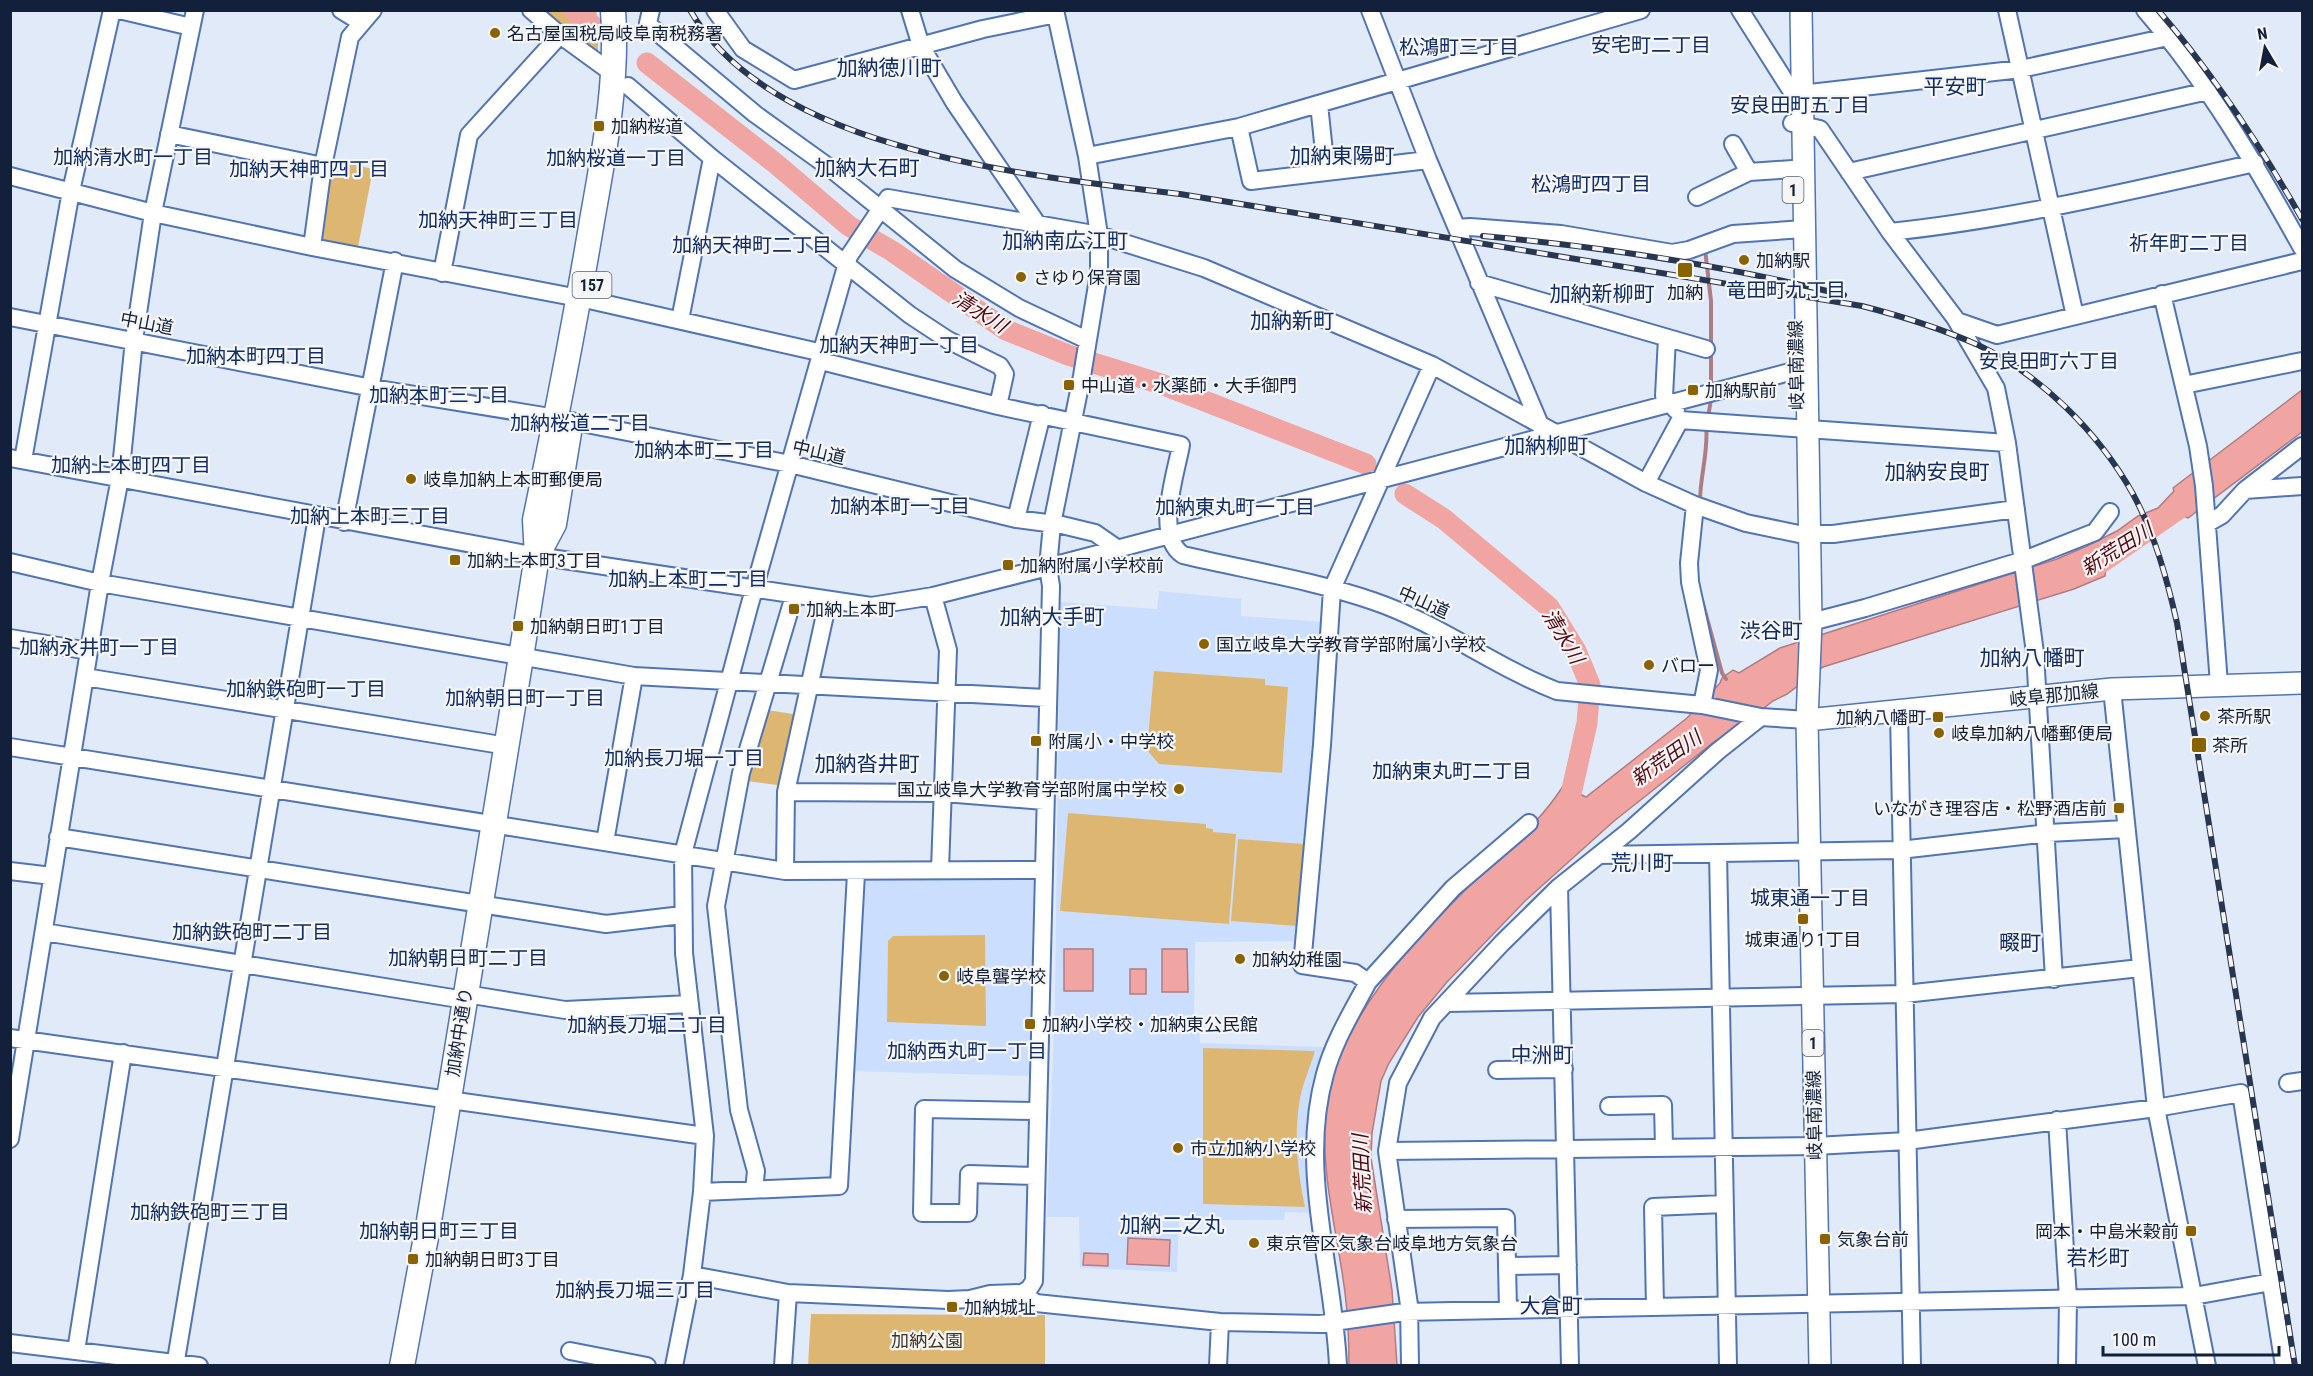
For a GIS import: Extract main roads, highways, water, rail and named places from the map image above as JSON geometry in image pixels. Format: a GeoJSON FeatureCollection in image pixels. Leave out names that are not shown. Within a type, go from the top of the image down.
{"type":"FeatureCollection","features":[{"type":"Feature","properties":{"kind":"highway","name":"加納中通り"},"geometry":{"type":"LineString","coordinates":[[613,10],[621,80]]}},
{"type":"Feature","properties":{"kind":"highway","name":"加納中通り"},"geometry":{"type":"LineString","coordinates":[[402,1365],[448,1102],[537,556],[554,524],[563,420],[621,80],[626,10]]}},
{"type":"Feature","properties":{"kind":"main road","name":"岐阜南濃線"},"geometry":{"type":"LineString","coordinates":[[1792,10],[1797,93]]}},
{"type":"Feature","properties":{"kind":"main road","name":"岐阜南濃線"},"geometry":{"type":"LineString","coordinates":[[1801,10],[1797,123],[1820,1365]]}},
{"type":"Feature","properties":{"kind":"main road","name":"岐阜南濃線"},"geometry":{"type":"LineString","coordinates":[[1797,123],[1793,169],[1799,230]]}},
{"type":"Feature","properties":{"kind":"main road","name":"岐阜那加線"},"geometry":{"type":"LineString","coordinates":[[1807,720],[2112,689],[2302,683]]}},
{"type":"Feature","properties":{"kind":"water"},"geometry":{"type":"Polygon","coordinates":[[[2302,390],[2302,432],[2188,518],[2180,515],[2161,516],[2140,526],[2120,553],[2121,555],[2106,567],[2105,576],[2074,589],[1823,667],[1736,730],[1714,742],[1614,821],[1525,901],[1447,982],[1418,1017],[1389,1063],[1381,1081],[1372,1133],[1371,1158],[1392,1290],[1397,1365],[1349,1366],[1346,1302],[1326,1166],[1325,1122],[1330,1085],[1343,1050],[1360,1016],[1382,983],[1434,922],[1547,809],[1563,786],[1586,797],[1687,718],[1722,678],[1733,670],[1739,673],[1780,648],[2057,559],[2117,531],[2138,516],[2158,508],[2174,491],[2173,488],[2302,390]]]}},
{"type":"Feature","properties":{"kind":"water"},"geometry":{"type":"Polygon","coordinates":[[[1064,949],[1093,949],[1093,991],[1064,991],[1064,949]]]}},
{"type":"Feature","properties":{"kind":"water"},"geometry":{"type":"Polygon","coordinates":[[[1162,949],[1187,949],[1188,992],[1162,992],[1162,949]]]}},
{"type":"Feature","properties":{"kind":"water"},"geometry":{"type":"Polygon","coordinates":[[[1130,969],[1146,969],[1146,994],[1130,994],[1130,969]]]}},
{"type":"Feature","properties":{"kind":"water"},"geometry":{"type":"Polygon","coordinates":[[[1128,1238],[1170,1240],[1169,1266],[1127,1264],[1128,1238]]]}},
{"type":"Feature","properties":{"kind":"water"},"geometry":{"type":"Polygon","coordinates":[[[1084,1253],[1108,1254],[1108,1266],[1083,1265],[1084,1253]]]}},
{"type":"Feature","properties":{"kind":"waterway","name":"清水川"},"geometry":{"type":"LineString","coordinates":[[573,10],[591,24]]}},
{"type":"Feature","properties":{"kind":"waterway","name":"清水川"},"geometry":{"type":"LineString","coordinates":[[647,63],[775,163],[849,226],[892,251],[1006,330],[1068,355],[1161,384],[1366,464]]}},
{"type":"Feature","properties":{"kind":"waterway"},"geometry":{"type":"LineString","coordinates":[[1705,249],[1711,301],[1711,388]]}},
{"type":"Feature","properties":{"kind":"waterway"},"geometry":{"type":"LineString","coordinates":[[1708,418],[1711,399]]}},
{"type":"Feature","properties":{"kind":"waterway"},"geometry":{"type":"LineString","coordinates":[[1700,501],[1706,425]]}},
{"type":"Feature","properties":{"kind":"waterway","name":"清水川"},"geometry":{"type":"LineString","coordinates":[[1405,494],[1444,519],[1549,607],[1576,651],[1590,685],[1587,723],[1566,816]]}},
{"type":"Feature","properties":{"kind":"waterway","name":"新荒田川"},"geometry":{"type":"LineString","coordinates":[[2101,563],[2193,499]]}},
{"type":"Feature","properties":{"kind":"waterway"},"geometry":{"type":"LineString","coordinates":[[1702,600],[1722,673],[1726,679]]}},
{"type":"Feature","properties":{"kind":"railway"},"geometry":{"type":"LineString","coordinates":[[690,10],[729,58],[781,97],[842,126],[911,149],[982,166],[1053,178],[1180,194],[1862,306],[1920,323],[1978,345],[2024,372],[2046,389],[2086,428],[2119,471],[2148,525],[2169,590],[2177,623],[2295,1366]]}},
{"type":"Feature","properties":{"kind":"railway"},"geometry":{"type":"LineString","coordinates":[[2158,10],[2235,111],[2270,164],[2302,219]]}},
{"type":"Feature","properties":{"kind":"railway"},"geometry":{"type":"LineString","coordinates":[[1483,236],[1665,259],[1755,275],[1844,295]]}},
{"type":"Feature","properties":{"kind":"place","name":"名古屋国税局岐阜南税務署"},"geometry":{"type":"Point","coordinates":[495,33]}},
{"type":"Feature","properties":{"kind":"place","name":"加納桜道"},"geometry":{"type":"Point","coordinates":[599,126]}},
{"type":"Feature","properties":{"kind":"place","name":"加納駅"},"geometry":{"type":"Point","coordinates":[1744,260]}},
{"type":"Feature","properties":{"kind":"place","name":"加納"},"geometry":{"type":"Point","coordinates":[1685,270]}},
{"type":"Feature","properties":{"kind":"place","name":"さゆり保育園"},"geometry":{"type":"Point","coordinates":[1021,277]}},
{"type":"Feature","properties":{"kind":"place","name":"中山道・水薬師・大手御門"},"geometry":{"type":"Point","coordinates":[1069,385]}},
{"type":"Feature","properties":{"kind":"place","name":"加納駅前"},"geometry":{"type":"Point","coordinates":[1693,390]}},
{"type":"Feature","properties":{"kind":"place","name":"岐阜加納上本町郵便局"},"geometry":{"type":"Point","coordinates":[411,479]}},
{"type":"Feature","properties":{"kind":"place","name":"加納上本町3丁目"},"geometry":{"type":"Point","coordinates":[455,560]}},
{"type":"Feature","properties":{"kind":"place","name":"加納附属小学校前"},"geometry":{"type":"Point","coordinates":[1008,565]}},
{"type":"Feature","properties":{"kind":"place","name":"加納上本町"},"geometry":{"type":"Point","coordinates":[794,609]}},
{"type":"Feature","properties":{"kind":"place","name":"加納朝日町1丁目"},"geometry":{"type":"Point","coordinates":[518,626]}},
{"type":"Feature","properties":{"kind":"place","name":"国立岐阜大学教育学部附属小学校"},"geometry":{"type":"Point","coordinates":[1204,644]}},
{"type":"Feature","properties":{"kind":"place","name":"バロー"},"geometry":{"type":"Point","coordinates":[1649,665]}},
{"type":"Feature","properties":{"kind":"place","name":"茶所駅"},"geometry":{"type":"Point","coordinates":[2205,716]}},
{"type":"Feature","properties":{"kind":"place","name":"加納八幡町"},"geometry":{"type":"Point","coordinates":[1938,717]}},
{"type":"Feature","properties":{"kind":"place","name":"岐阜加納八幡郵便局"},"geometry":{"type":"Point","coordinates":[1939,733]}},
{"type":"Feature","properties":{"kind":"place","name":"附属小・中学校"},"geometry":{"type":"Point","coordinates":[1036,741]}},
{"type":"Feature","properties":{"kind":"place","name":"茶所"},"geometry":{"type":"Point","coordinates":[2199,745]}},
{"type":"Feature","properties":{"kind":"place","name":"国立岐阜大学教育学部附属中学校"},"geometry":{"type":"Point","coordinates":[1179,789]}},
{"type":"Feature","properties":{"kind":"place","name":"いながき理容店・松野酒店前"},"geometry":{"type":"Point","coordinates":[2119,808]}},
{"type":"Feature","properties":{"kind":"place","name":"城東通り1丁目"},"geometry":{"type":"Point","coordinates":[1803,919]}},
{"type":"Feature","properties":{"kind":"place","name":"加納幼稚園"},"geometry":{"type":"Point","coordinates":[1240,959]}},
{"type":"Feature","properties":{"kind":"place","name":"岐阜聾学校"},"geometry":{"type":"Point","coordinates":[944,976]}},
{"type":"Feature","properties":{"kind":"place","name":"加納小学校・加納東公民館"},"geometry":{"type":"Point","coordinates":[1030,1024]}},
{"type":"Feature","properties":{"kind":"place","name":"市立加納小学校"},"geometry":{"type":"Point","coordinates":[1178,1148]}},
{"type":"Feature","properties":{"kind":"place","name":"岡本・中島米穀前"},"geometry":{"type":"Point","coordinates":[2191,1231]}},
{"type":"Feature","properties":{"kind":"place","name":"気象台前"},"geometry":{"type":"Point","coordinates":[1825,1239]}},
{"type":"Feature","properties":{"kind":"place","name":"東京管区気象台岐阜地方気象台"},"geometry":{"type":"Point","coordinates":[1254,1243]}},
{"type":"Feature","properties":{"kind":"place","name":"加納朝日町3丁目"},"geometry":{"type":"Point","coordinates":[413,1259]}},
{"type":"Feature","properties":{"kind":"place","name":"加納城址"},"geometry":{"type":"Point","coordinates":[952,1307]}},
{"type":"Feature","properties":{"kind":"district","name":"安宅町二丁目"},"geometry":{"type":"Point","coordinates":[1651,45]}},
{"type":"Feature","properties":{"kind":"district","name":"松鴻町三丁目"},"geometry":{"type":"Point","coordinates":[1459,47]}},
{"type":"Feature","properties":{"kind":"district","name":"加納徳川町"},"geometry":{"type":"Point","coordinates":[889,68]}},
{"type":"Feature","properties":{"kind":"district","name":"平安町"},"geometry":{"type":"Point","coordinates":[1955,87]}},
{"type":"Feature","properties":{"kind":"district","name":"安良田町五丁目"},"geometry":{"type":"Point","coordinates":[1800,105]}},
{"type":"Feature","properties":{"kind":"district","name":"加納東陽町"},"geometry":{"type":"Point","coordinates":[1342,156]}},
{"type":"Feature","properties":{"kind":"district","name":"加納清水町一丁目"},"geometry":{"type":"Point","coordinates":[133,157]}},
{"type":"Feature","properties":{"kind":"district","name":"加納桜道一丁目"},"geometry":{"type":"Point","coordinates":[616,158]}},
{"type":"Feature","properties":{"kind":"district","name":"加納大石町"},"geometry":{"type":"Point","coordinates":[867,168]}},
{"type":"Feature","properties":{"kind":"district","name":"加納天神町四丁目"},"geometry":{"type":"Point","coordinates":[309,169]}},
{"type":"Feature","properties":{"kind":"district","name":"松鴻町四丁目"},"geometry":{"type":"Point","coordinates":[1591,184]}},
{"type":"Feature","properties":{"kind":"district","name":"加納天神町三丁目"},"geometry":{"type":"Point","coordinates":[498,220]}},
{"type":"Feature","properties":{"kind":"district","name":"加納南広江町"},"geometry":{"type":"Point","coordinates":[1065,241]}},
{"type":"Feature","properties":{"kind":"district","name":"祈年町二丁目"},"geometry":{"type":"Point","coordinates":[2189,243]}},
{"type":"Feature","properties":{"kind":"district","name":"加納天神町二丁目"},"geometry":{"type":"Point","coordinates":[752,245]}},
{"type":"Feature","properties":{"kind":"district","name":"竜田町九丁目"},"geometry":{"type":"Point","coordinates":[1786,290]}},
{"type":"Feature","properties":{"kind":"district","name":"加納新柳町"},"geometry":{"type":"Point","coordinates":[1602,294]}},
{"type":"Feature","properties":{"kind":"district","name":"加納新町"},"geometry":{"type":"Point","coordinates":[1292,321]}},
{"type":"Feature","properties":{"kind":"district","name":"加納天神町一丁目"},"geometry":{"type":"Point","coordinates":[899,345]}},
{"type":"Feature","properties":{"kind":"district","name":"加納本町四丁目"},"geometry":{"type":"Point","coordinates":[256,356]}},
{"type":"Feature","properties":{"kind":"district","name":"安良田町六丁目"},"geometry":{"type":"Point","coordinates":[2049,361]}},
{"type":"Feature","properties":{"kind":"district","name":"加納本町三丁目"},"geometry":{"type":"Point","coordinates":[439,395]}},
{"type":"Feature","properties":{"kind":"district","name":"加納桜道二丁目"},"geometry":{"type":"Point","coordinates":[580,423]}},
{"type":"Feature","properties":{"kind":"district","name":"加納柳町"},"geometry":{"type":"Point","coordinates":[1546,446]}},
{"type":"Feature","properties":{"kind":"district","name":"加納本町二丁目"},"geometry":{"type":"Point","coordinates":[704,450]}},
{"type":"Feature","properties":{"kind":"district","name":"加納上本町四丁目"},"geometry":{"type":"Point","coordinates":[131,465]}},
{"type":"Feature","properties":{"kind":"district","name":"加納安良町"},"geometry":{"type":"Point","coordinates":[1937,472]}},
{"type":"Feature","properties":{"kind":"district","name":"加納本町一丁目"},"geometry":{"type":"Point","coordinates":[900,506]}},
{"type":"Feature","properties":{"kind":"district","name":"加納東丸町一丁目"},"geometry":{"type":"Point","coordinates":[1235,507]}},
{"type":"Feature","properties":{"kind":"district","name":"加納上本町三丁目"},"geometry":{"type":"Point","coordinates":[370,516]}},
{"type":"Feature","properties":{"kind":"district","name":"加納上本町二丁目"},"geometry":{"type":"Point","coordinates":[688,579]}},
{"type":"Feature","properties":{"kind":"district","name":"加納大手町"},"geometry":{"type":"Point","coordinates":[1052,617]}},
{"type":"Feature","properties":{"kind":"district","name":"渋谷町"},"geometry":{"type":"Point","coordinates":[1771,631]}},
{"type":"Feature","properties":{"kind":"district","name":"加納永井町一丁目"},"geometry":{"type":"Point","coordinates":[99,647]}},
{"type":"Feature","properties":{"kind":"district","name":"加納八幡町"},"geometry":{"type":"Point","coordinates":[2032,658]}},
{"type":"Feature","properties":{"kind":"district","name":"加納鉄砲町一丁目"},"geometry":{"type":"Point","coordinates":[306,689]}},
{"type":"Feature","properties":{"kind":"district","name":"加納朝日町一丁目"},"geometry":{"type":"Point","coordinates":[525,698]}},
{"type":"Feature","properties":{"kind":"district","name":"加納長刀堀一丁目"},"geometry":{"type":"Point","coordinates":[684,758]}},
{"type":"Feature","properties":{"kind":"district","name":"加納沓井町"},"geometry":{"type":"Point","coordinates":[867,764]}},
{"type":"Feature","properties":{"kind":"district","name":"加納東丸町二丁目"},"geometry":{"type":"Point","coordinates":[1452,771]}},
{"type":"Feature","properties":{"kind":"district","name":"荒川町"},"geometry":{"type":"Point","coordinates":[1642,863]}},
{"type":"Feature","properties":{"kind":"district","name":"城東通一丁目"},"geometry":{"type":"Point","coordinates":[1810,898]}},
{"type":"Feature","properties":{"kind":"district","name":"加納鉄砲町二丁目"},"geometry":{"type":"Point","coordinates":[252,932]}},
{"type":"Feature","properties":{"kind":"district","name":"畷町"},"geometry":{"type":"Point","coordinates":[2020,943]}},
{"type":"Feature","properties":{"kind":"district","name":"加納朝日町二丁目"},"geometry":{"type":"Point","coordinates":[468,958]}},
{"type":"Feature","properties":{"kind":"district","name":"加納長刀堀二丁目"},"geometry":{"type":"Point","coordinates":[647,1025]}},
{"type":"Feature","properties":{"kind":"district","name":"加納西丸町一丁目"},"geometry":{"type":"Point","coordinates":[967,1051]}},
{"type":"Feature","properties":{"kind":"district","name":"中洲町"},"geometry":{"type":"Point","coordinates":[1542,1055]}},
{"type":"Feature","properties":{"kind":"district","name":"加納鉄砲町三丁目"},"geometry":{"type":"Point","coordinates":[210,1212]}},
{"type":"Feature","properties":{"kind":"district","name":"加納二之丸"},"geometry":{"type":"Point","coordinates":[1172,1225]}},
{"type":"Feature","properties":{"kind":"district","name":"加納朝日町三丁目"},"geometry":{"type":"Point","coordinates":[439,1231]}},
{"type":"Feature","properties":{"kind":"district","name":"若杉町"},"geometry":{"type":"Point","coordinates":[2098,1258]}},
{"type":"Feature","properties":{"kind":"district","name":"加納長刀堀三丁目"},"geometry":{"type":"Point","coordinates":[635,1290]}},
{"type":"Feature","properties":{"kind":"district","name":"大倉町"},"geometry":{"type":"Point","coordinates":[1551,1306]}},
{"type":"Feature","properties":{"kind":"park label","name":"加納公園"},"geometry":{"type":"Point","coordinates":[927,1340]}}]}
